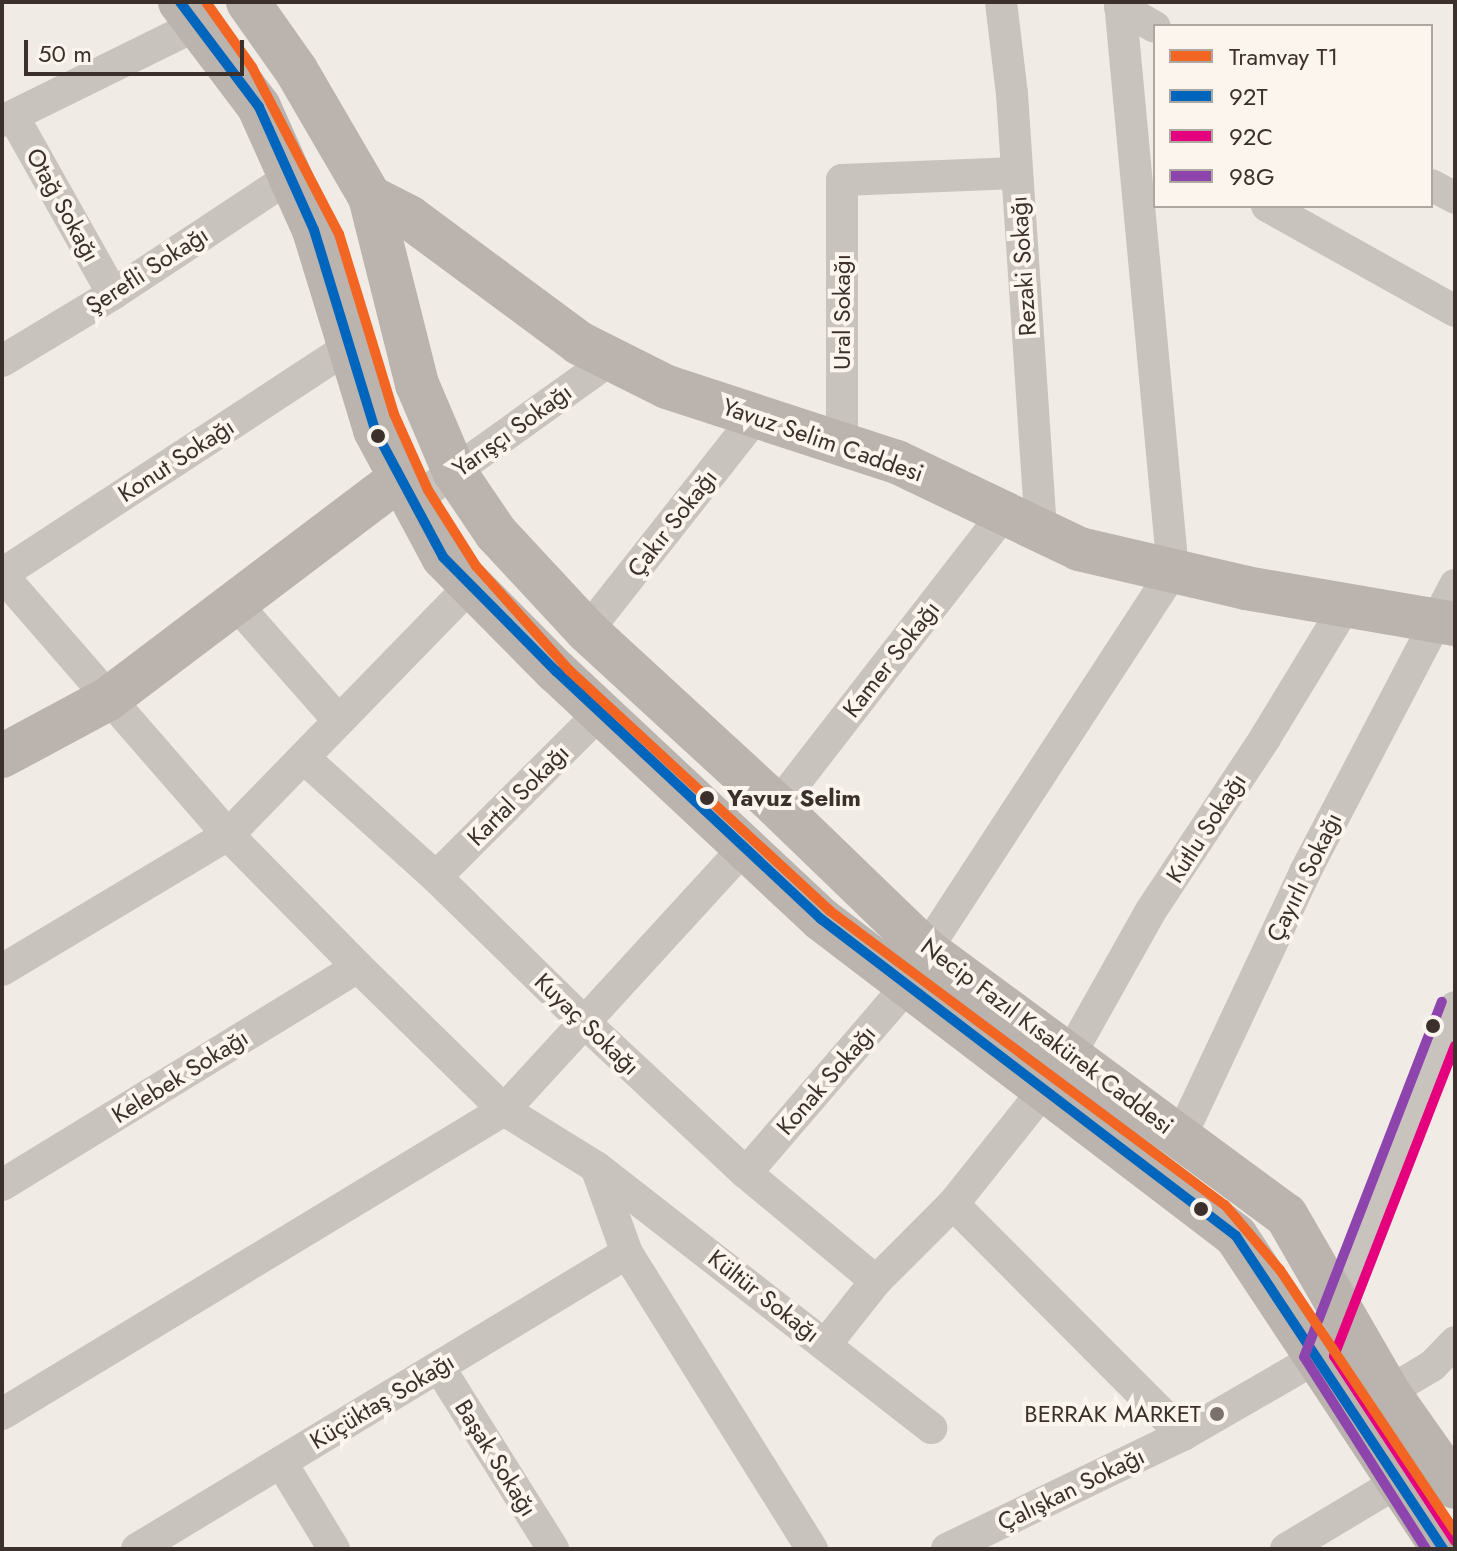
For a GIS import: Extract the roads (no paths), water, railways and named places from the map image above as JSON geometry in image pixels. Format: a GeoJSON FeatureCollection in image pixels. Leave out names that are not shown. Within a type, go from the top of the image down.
{"type":"FeatureCollection","features":[{"type":"Feature","properties":{"kind":"main road","name":"Necip Fazıl Kısakürek Caddesi"},"geometry":{"type":"LineString","coordinates":[[248,2],[296,70],[370,197],[417,384],[454,471],[496,533],[587,631],[777,806],[916,968],[1044,1090],[1236,1236],[1443,1549]]}},
{"type":"Feature","properties":{"kind":"main road","name":"Necip Fazıl Kısakürek Caddesi"},"geometry":{"type":"LineString","coordinates":[[188,13],[259,107],[314,230],[375,430],[443,557],[600,713],[821,919],[1071,1053],[1286,1215],[1339,1312],[1388,1392],[1455,1487]]}},
{"type":"Feature","properties":{"kind":"main road","name":"Yavuz Selim Caddesi"},"geometry":{"type":"LineString","coordinates":[[370,197],[409,217],[579,343],[667,387],[897,462],[1079,549],[1246,588],[1346,605],[1448,610]]}},
{"type":"Feature","properties":{"kind":"main road"},"geometry":{"type":"LineString","coordinates":[[2,756],[108,699],[235,603],[407,489]]}},
{"type":"Feature","properties":{"kind":"street","name":"Rezaki Sokağı"},"geometry":{"type":"LineString","coordinates":[[1001,2],[1017,173],[1022,521]]}},
{"type":"Feature","properties":{"kind":"street"},"geometry":{"type":"LineString","coordinates":[[1120,4],[1153,26]]}},
{"type":"Feature","properties":{"kind":"street"},"geometry":{"type":"LineString","coordinates":[[1120,4],[1143,137],[1173,571]]}},
{"type":"Feature","properties":{"kind":"street"},"geometry":{"type":"LineString","coordinates":[[8,118],[188,13]]}},
{"type":"Feature","properties":{"kind":"street","name":"Otağ Sokağı"},"geometry":{"type":"LineString","coordinates":[[8,118],[113,294]]}},
{"type":"Feature","properties":{"kind":"street","name":"Ural Sokağı"},"geometry":{"type":"LineString","coordinates":[[842,444],[842,180],[1017,173]]}},
{"type":"Feature","properties":{"kind":"street","name":"Şerefli Sokağı"},"geometry":{"type":"LineString","coordinates":[[2,361],[113,294],[290,177]]}},
{"type":"Feature","properties":{"kind":"street"},"geometry":{"type":"LineString","coordinates":[[1433,186],[1455,198]]}},
{"type":"Feature","properties":{"kind":"street"},"geometry":{"type":"LineString","coordinates":[[1271,208],[1455,311]]}},
{"type":"Feature","properties":{"kind":"street","name":"Konut Sokağı"},"geometry":{"type":"LineString","coordinates":[[2,574],[350,346]]}},
{"type":"Feature","properties":{"kind":"street","name":"Yarışçı Sokağı"},"geometry":{"type":"LineString","coordinates":[[407,489],[454,471],[611,359]]}},
{"type":"Feature","properties":{"kind":"street","name":"Çakır Sokağı"},"geometry":{"type":"LineString","coordinates":[[587,631],[756,416]]}},
{"type":"Feature","properties":{"kind":"street","name":"Kamer Sokağı"},"geometry":{"type":"LineString","coordinates":[[777,806],[1022,521]]}},
{"type":"Feature","properties":{"kind":"street","name":"Konak Sokağı"},"geometry":{"type":"LineString","coordinates":[[746,1173],[916,968],[1173,571]]}},
{"type":"Feature","properties":{"kind":"street","name":"Kültür Sokağı"},"geometry":{"type":"LineString","coordinates":[[2,574],[228,835],[504,1110],[596,1167],[931,1428]]}},
{"type":"Feature","properties":{"kind":"street"},"geometry":{"type":"LineString","coordinates":[[2,970],[228,835],[471,585]]}},
{"type":"Feature","properties":{"kind":"street"},"geometry":{"type":"LineString","coordinates":[[235,603],[339,721]]}},
{"type":"Feature","properties":{"kind":"street","name":"Kutlu Sokağı"},"geometry":{"type":"LineString","coordinates":[[1071,1053],[1150,912],[1265,738],[1346,605]]}},
{"type":"Feature","properties":{"kind":"street","name":"Çayırlı Sokağı"},"geometry":{"type":"LineString","coordinates":[[1181,1136],[1305,872],[1448,610]]}},
{"type":"Feature","properties":{"kind":"street","name":"Kartal Sokağı"},"geometry":{"type":"LineString","coordinates":[[436,877],[600,713]]}},
{"type":"Feature","properties":{"kind":"street","name":"Kuyaç Sokağı"},"geometry":{"type":"LineString","coordinates":[[305,759],[436,877],[585,1023],[746,1173],[876,1281]]}},
{"type":"Feature","properties":{"kind":"street"},"geometry":{"type":"LineString","coordinates":[[2,1414],[504,1110],[743,849]]}},
{"type":"Feature","properties":{"kind":"street","name":"Kelebek Sokağı"},"geometry":{"type":"LineString","coordinates":[[2,1185],[358,967]]}},
{"type":"Feature","properties":{"kind":"street"},"geometry":{"type":"LineString","coordinates":[[1318,1357],[1339,1312],[1455,1007]]}},
{"type":"Feature","properties":{"kind":"street"},"geometry":{"type":"LineString","coordinates":[[826,1344],[876,1281],[953,1204],[1044,1090]]}},
{"type":"Feature","properties":{"kind":"street"},"geometry":{"type":"LineString","coordinates":[[596,1167],[627,1253],[812,1549]]}},
{"type":"Feature","properties":{"kind":"street"},"geometry":{"type":"LineString","coordinates":[[953,1204],[1183,1435]]}},
{"type":"Feature","properties":{"kind":"street","name":"Küçüktaş Sokağı"},"geometry":{"type":"LineString","coordinates":[[151,1545],[281,1462],[627,1253]]}},
{"type":"Feature","properties":{"kind":"street"},"geometry":{"type":"LineString","coordinates":[[1388,1392],[1432,1366],[1455,1342]]}},
{"type":"Feature","properties":{"kind":"street","name":"Çalışkan Sokağı"},"geometry":{"type":"LineString","coordinates":[[947,1549],[1183,1435],[1318,1357]]}},
{"type":"Feature","properties":{"kind":"street","name":"Başak Sokağı"},"geometry":{"type":"LineString","coordinates":[[439,1367],[553,1549]]}},
{"type":"Feature","properties":{"kind":"street"},"geometry":{"type":"LineString","coordinates":[[281,1462],[334,1549]]}},
{"type":"Feature","properties":{"kind":"street"},"geometry":{"type":"LineString","coordinates":[[1286,1549],[1398,1482]]}},
{"type":"Feature","properties":{"kind":"tram line","name":"T1"},"geometry":{"type":"LineString","coordinates":[[206,2],[252,67],[339,234],[394,414],[428,490],[476,566],[569,670],[830,911],[1225,1205],[1280,1270],[1455,1531]]}},
{"type":"Feature","properties":{"kind":"place","name":"Yavuz Selim"},"geometry":{"type":"Point","coordinates":[707,798]}},
{"type":"Feature","properties":{"kind":"place","name":"BERRAK MARKET"},"geometry":{"type":"Point","coordinates":[1217,1414]}}]}
